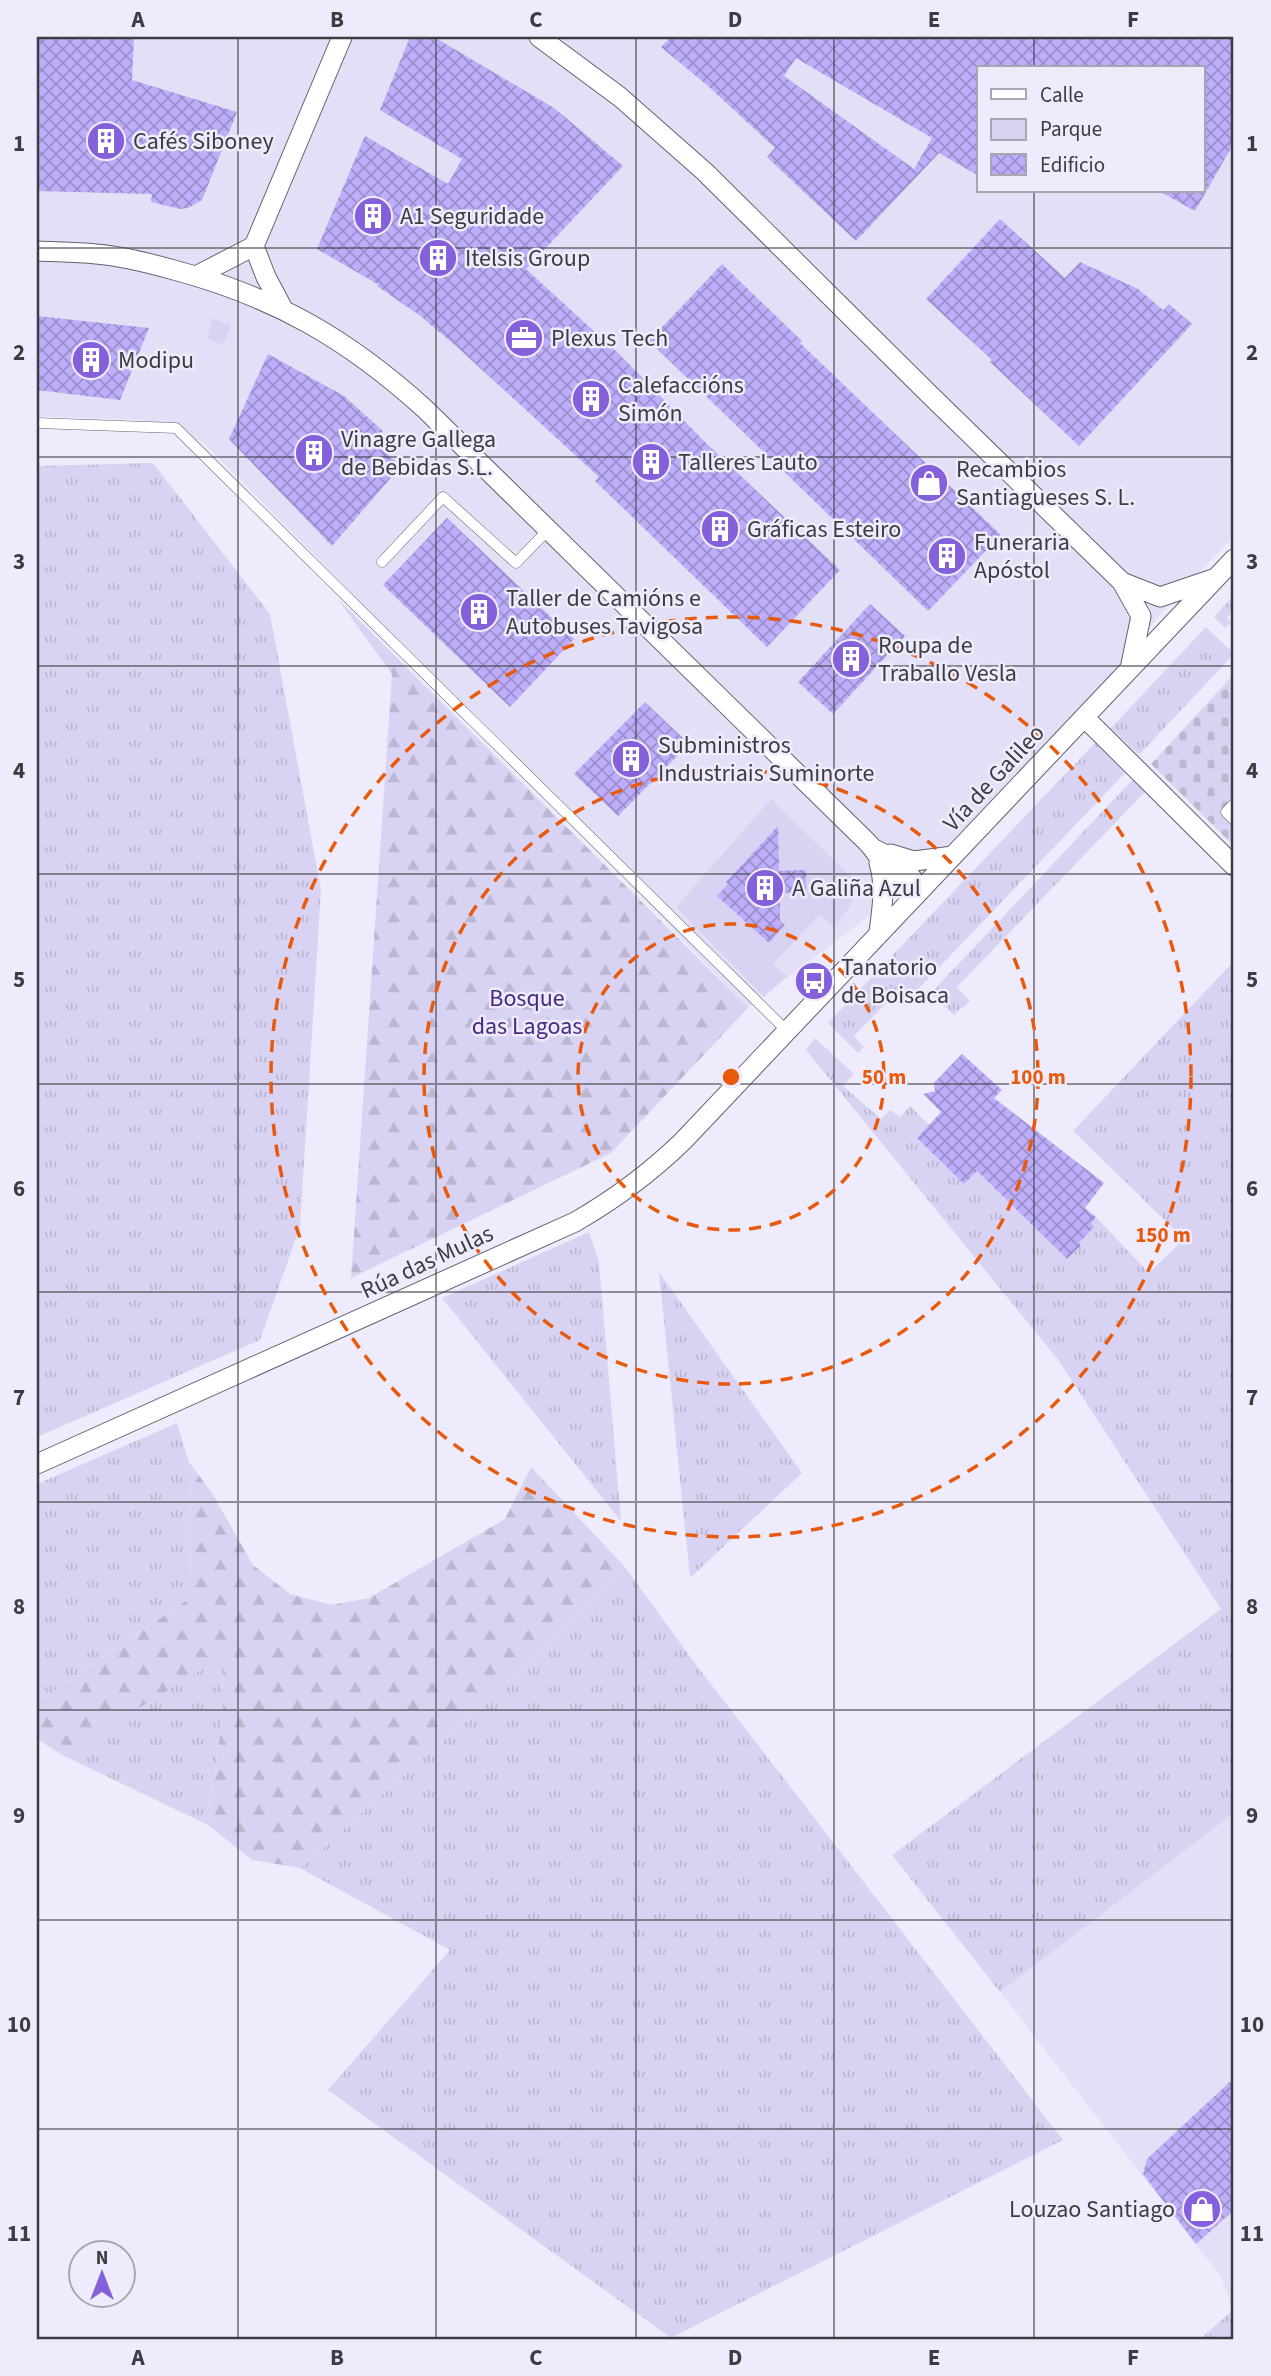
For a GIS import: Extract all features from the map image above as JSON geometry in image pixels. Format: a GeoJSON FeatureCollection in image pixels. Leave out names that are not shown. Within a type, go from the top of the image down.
{"type":"FeatureCollection","features":[{"type":"Feature","properties":{"kind":"street"},"geometry":{"type":"LineString","coordinates":[[236,289],[342,37]]}},
{"type":"Feature","properties":{"kind":"street"},"geometry":{"type":"LineString","coordinates":[[539,37],[621,97],[705,172],[1122,582],[1148,630],[1157,639]]}},
{"type":"Feature","properties":{"kind":"street"},"geometry":{"type":"LineString","coordinates":[[37,251],[98,254],[197,275],[283,309],[330,334],[393,380],[874,849],[894,881],[918,892]]}},
{"type":"Feature","properties":{"kind":"street"},"geometry":{"type":"LineString","coordinates":[[197,275],[251,252]]}},
{"type":"Feature","properties":{"kind":"street"},"geometry":{"type":"LineString","coordinates":[[251,252],[283,309]]}},
{"type":"Feature","properties":{"kind":"street","name":"Vía de Galileo"},"geometry":{"type":"LineString","coordinates":[[787,1031],[1234,559]]}},
{"type":"Feature","properties":{"kind":"street"},"geometry":{"type":"LineString","coordinates":[[1129,670],[1141,616],[1152,602],[1215,579]]}},
{"type":"Feature","properties":{"kind":"street"},"geometry":{"type":"LineString","coordinates":[[1122,582],[1160,597],[1184,611]]}},
{"type":"Feature","properties":{"kind":"street"},"geometry":{"type":"LineString","coordinates":[[1085,718],[1234,866]]}},
{"type":"Feature","properties":{"kind":"street"},"geometry":{"type":"LineString","coordinates":[[874,849],[914,860],[953,856]]}},
{"type":"Feature","properties":{"kind":"street"},"geometry":{"type":"LineString","coordinates":[[874,849],[882,872],[884,899],[879,932]]}},
{"type":"Feature","properties":{"kind":"street","name":"Rúa das Mulas"},"geometry":{"type":"LineString","coordinates":[[37,1464],[575,1222],[657,1166],[787,1031]]}},
{"type":"Feature","properties":{"kind":"lane"},"geometry":{"type":"LineString","coordinates":[[37,423],[176,428],[787,1031]]}},
{"type":"Feature","properties":{"kind":"lane"},"geometry":{"type":"LineString","coordinates":[[382,562],[443,497],[516,563],[548,530]]}},
{"type":"Feature","properties":{"kind":"lane"},"geometry":{"type":"LineString","coordinates":[[1234,804],[1226,813],[1234,820]]}},
{"type":"Feature","properties":{"kind":"shaded area"},"geometry":{"type":"Polygon","coordinates":[[[37,37],[1234,37],[1234,536],[1169,604],[982,830],[748,1008],[391,633],[203,442],[141,420],[37,416],[37,37]]]}},
{"type":"Feature","properties":{"kind":"shaded area"},"geometry":{"type":"Polygon","coordinates":[[[1234,1813],[1234,2313],[1221,2277],[1000,1992],[1234,1813]]]}},
{"type":"Feature","properties":{"kind":"green space"},"geometry":{"type":"Polygon","coordinates":[[[212,318],[231,325],[224,343],[207,338],[212,318]]]}},
{"type":"Feature","properties":{"kind":"green space"},"geometry":{"type":"Polygon","coordinates":[[[153,463],[270,614],[321,890],[300,1227],[260,1340],[37,1437],[37,466],[153,463]]]}},
{"type":"Feature","properties":{"kind":"green space"},"geometry":{"type":"Polygon","coordinates":[[[1234,595],[1234,609],[1227,617],[1231,623],[1225,628],[1214,617],[1234,595]]]}},
{"type":"Feature","properties":{"kind":"green space","name":"Bosque das Lagoas"},"geometry":{"type":"Polygon","coordinates":[[[337,598],[748,1008],[611,1153],[351,1278],[392,674],[337,598]]]}},
{"type":"Feature","properties":{"kind":"green space"},"geometry":{"type":"Polygon","coordinates":[[[1206,627],[1234,654],[1139,755],[1111,728],[1206,627]]]}},
{"type":"Feature","properties":{"kind":"green space"},"geometry":{"type":"Polygon","coordinates":[[[1234,674],[1234,846],[1151,764],[1234,674]]]}},
{"type":"Feature","properties":{"kind":"green space"},"geometry":{"type":"Polygon","coordinates":[[[1095,743],[1125,773],[906,1002],[895,994],[854,1036],[864,1047],[858,1053],[828,1023],[1095,743]]]}},
{"type":"Feature","properties":{"kind":"green space"},"geometry":{"type":"Polygon","coordinates":[[[1133,779],[1145,792],[957,987],[970,1001],[954,1015],[931,993],[1133,779]]]}},
{"type":"Feature","properties":{"kind":"green space"},"geometry":{"type":"Polygon","coordinates":[[[771,799],[854,880],[857,890],[849,908],[833,926],[819,915],[773,964],[787,976],[764,997],[676,907],[771,799]]]}},
{"type":"Feature","properties":{"kind":"green space"},"geometry":{"type":"Polygon","coordinates":[[[1234,961],[1234,1813],[1000,1992],[892,1855],[1221,1609],[1059,1361],[806,1050],[815,1038],[854,1074],[843,1086],[881,1119],[890,1110],[900,1117],[910,1106],[929,1125],[918,1138],[964,1183],[977,1171],[1067,1259],[1081,1246],[1079,1243],[1096,1217],[1149,1273],[1184,1239],[1073,1131],[1234,961]]]}},
{"type":"Feature","properties":{"kind":"green space"},"geometry":{"type":"Polygon","coordinates":[[[589,1232],[599,1262],[621,1521],[442,1298],[589,1232]]]}},
{"type":"Feature","properties":{"kind":"green space"},"geometry":{"type":"Polygon","coordinates":[[[659,1272],[802,1473],[690,1578],[659,1272]]]}},
{"type":"Feature","properties":{"kind":"green space"},"geometry":{"type":"Polygon","coordinates":[[[177,1423],[189,1462],[190,1598],[37,1702],[37,1484],[177,1423]]]}},
{"type":"Feature","properties":{"kind":"green space"},"geometry":{"type":"Polygon","coordinates":[[[189,1462],[212,1493],[253,1565],[290,1594],[332,1605],[369,1598],[505,1519],[531,1467],[625,1567],[521,1670],[300,1868],[252,1860],[208,1825],[223,1713],[222,1657],[62,1755],[37,1739],[37,1702],[190,1598],[189,1462]]]}},
{"type":"Feature","properties":{"kind":"green space"},"geometry":{"type":"Polygon","coordinates":[[[625,1567],[697,1666],[1063,2140],[671,2338],[328,2090],[450,1950],[300,1868],[521,1670],[625,1567]]]}},
{"type":"Feature","properties":{"kind":"green space"},"geometry":{"type":"Polygon","coordinates":[[[222,1656],[223,1713],[208,1825],[62,1755],[222,1656]]]}},
{"type":"Feature","properties":{"kind":"green space"},"geometry":{"type":"Polygon","coordinates":[[[1233,2310],[1234,2339],[1200,2339],[1233,2310]]]}},
{"type":"Feature","properties":{"kind":"building"},"geometry":{"type":"Polygon","coordinates":[[[37,37],[134,37],[132,80],[237,112],[202,200],[188,208],[180,209],[151,202],[152,194],[37,191],[37,37]]]}},
{"type":"Feature","properties":{"kind":"building"},"geometry":{"type":"Polygon","coordinates":[[[410,37],[434,37],[554,108],[623,166],[526,269],[619,354],[706,443],[840,570],[767,647],[595,481],[599,477],[455,345],[419,315],[377,286],[379,285],[317,249],[365,136],[448,184],[462,159],[380,110],[410,37]]]}},
{"type":"Feature","properties":{"kind":"building"},"geometry":{"type":"Polygon","coordinates":[[[671,37],[1234,37],[1234,143],[1195,211],[1161,192],[1204,192],[1204,66],[977,66],[977,175],[939,153],[856,241],[767,157],[775,148],[661,47],[671,37]],[[796,58],[784,76],[914,169],[932,138],[796,58]]]}},
{"type":"Feature","properties":{"kind":"building"},"geometry":{"type":"Polygon","coordinates":[[[1000,219],[1065,278],[1080,262],[1138,289],[1163,310],[1169,304],[1192,324],[1079,446],[926,299],[1000,219]]]}},
{"type":"Feature","properties":{"kind":"building"},"geometry":{"type":"Polygon","coordinates":[[[722,264],[802,341],[800,343],[1001,535],[928,611],[649,341],[722,264]]]}},
{"type":"Feature","properties":{"kind":"building","name":"Modipu"},"geometry":{"type":"Polygon","coordinates":[[[37,316],[149,328],[120,400],[37,390],[37,316]]]}},
{"type":"Feature","properties":{"kind":"building","name":"Vinagre Gallega de Bebidas S.L."},"geometry":{"type":"Polygon","coordinates":[[[268,354],[344,396],[383,431],[371,440],[401,466],[332,546],[229,439],[268,354]]]}},
{"type":"Feature","properties":{"kind":"building","name":"Taller de Camións e Autobuses Tavigosa"},"geometry":{"type":"Polygon","coordinates":[[[447,518],[574,639],[510,707],[383,585],[447,518]]]}},
{"type":"Feature","properties":{"kind":"building","name":"Roupa de Traballo Vesla"},"geometry":{"type":"Polygon","coordinates":[[[870,604],[905,636],[833,714],[798,682],[870,604]]]}},
{"type":"Feature","properties":{"kind":"building","name":"Subministros Industriais Suminorte"},"geometry":{"type":"Polygon","coordinates":[[[645,702],[689,744],[618,816],[574,774],[645,702]]]}},
{"type":"Feature","properties":{"kind":"building","name":"A Galiña Azul"},"geometry":{"type":"Polygon","coordinates":[[[778,826],[779,871],[806,870],[806,892],[780,893],[780,921],[785,925],[769,943],[717,896],[728,884],[726,882],[778,826]]]}},
{"type":"Feature","properties":{"kind":"building"},"geometry":{"type":"Polygon","coordinates":[[[962,1054],[1002,1090],[994,1098],[1104,1183],[1085,1208],[1096,1217],[1091,1224],[1094,1227],[1079,1243],[1081,1246],[1067,1259],[977,1171],[964,1184],[917,1138],[941,1112],[923,1094],[935,1091],[934,1083],[962,1054]]]}},
{"type":"Feature","properties":{"kind":"building","name":"Louzao Santiago"},"geometry":{"type":"Polygon","coordinates":[[[1234,2078],[1234,2210],[1196,2244],[1143,2174],[1147,2159],[1234,2078]]]}},
{"type":"Feature","properties":{"kind":"place","name":"Cafés Siboney"},"geometry":{"type":"Point","coordinates":[106,141]}},
{"type":"Feature","properties":{"kind":"place","name":"A1 Seguridade"},"geometry":{"type":"Point","coordinates":[373,216]}},
{"type":"Feature","properties":{"kind":"place","name":"Itelsis Group"},"geometry":{"type":"Point","coordinates":[438,258]}},
{"type":"Feature","properties":{"kind":"place","name":"Plexus Tech"},"geometry":{"type":"Point","coordinates":[524,338]}},
{"type":"Feature","properties":{"kind":"place","name":"Modipu"},"geometry":{"type":"Point","coordinates":[91,360]}},
{"type":"Feature","properties":{"kind":"place","name":"Calefaccións Simón"},"geometry":{"type":"Point","coordinates":[591,399]}},
{"type":"Feature","properties":{"kind":"place","name":"Vinagre Gallega de Bebidas S.L."},"geometry":{"type":"Point","coordinates":[314,453]}},
{"type":"Feature","properties":{"kind":"place","name":"Talleres Lauto"},"geometry":{"type":"Point","coordinates":[651,462]}},
{"type":"Feature","properties":{"kind":"place","name":"Recambios Santiagueses S. L."},"geometry":{"type":"Point","coordinates":[929,483]}},
{"type":"Feature","properties":{"kind":"place","name":"Gráficas Esteiro"},"geometry":{"type":"Point","coordinates":[720,529]}},
{"type":"Feature","properties":{"kind":"place","name":"Funeraria Apóstol"},"geometry":{"type":"Point","coordinates":[947,556]}},
{"type":"Feature","properties":{"kind":"place","name":"Taller de Camións e Autobuses Tavigosa"},"geometry":{"type":"Point","coordinates":[479,612]}},
{"type":"Feature","properties":{"kind":"place","name":"Roupa de Traballo Vesla"},"geometry":{"type":"Point","coordinates":[851,659]}},
{"type":"Feature","properties":{"kind":"place","name":"Subministros Industriais Suminorte"},"geometry":{"type":"Point","coordinates":[631,759]}},
{"type":"Feature","properties":{"kind":"place","name":"A Galiña Azul"},"geometry":{"type":"Point","coordinates":[765,888]}},
{"type":"Feature","properties":{"kind":"place","name":"Tanatorio de Boisaca"},"geometry":{"type":"Point","coordinates":[814,981]}},
{"type":"Feature","properties":{"kind":"place","name":"Louzao Santiago"},"geometry":{"type":"Point","coordinates":[1202,2209]}}]}
